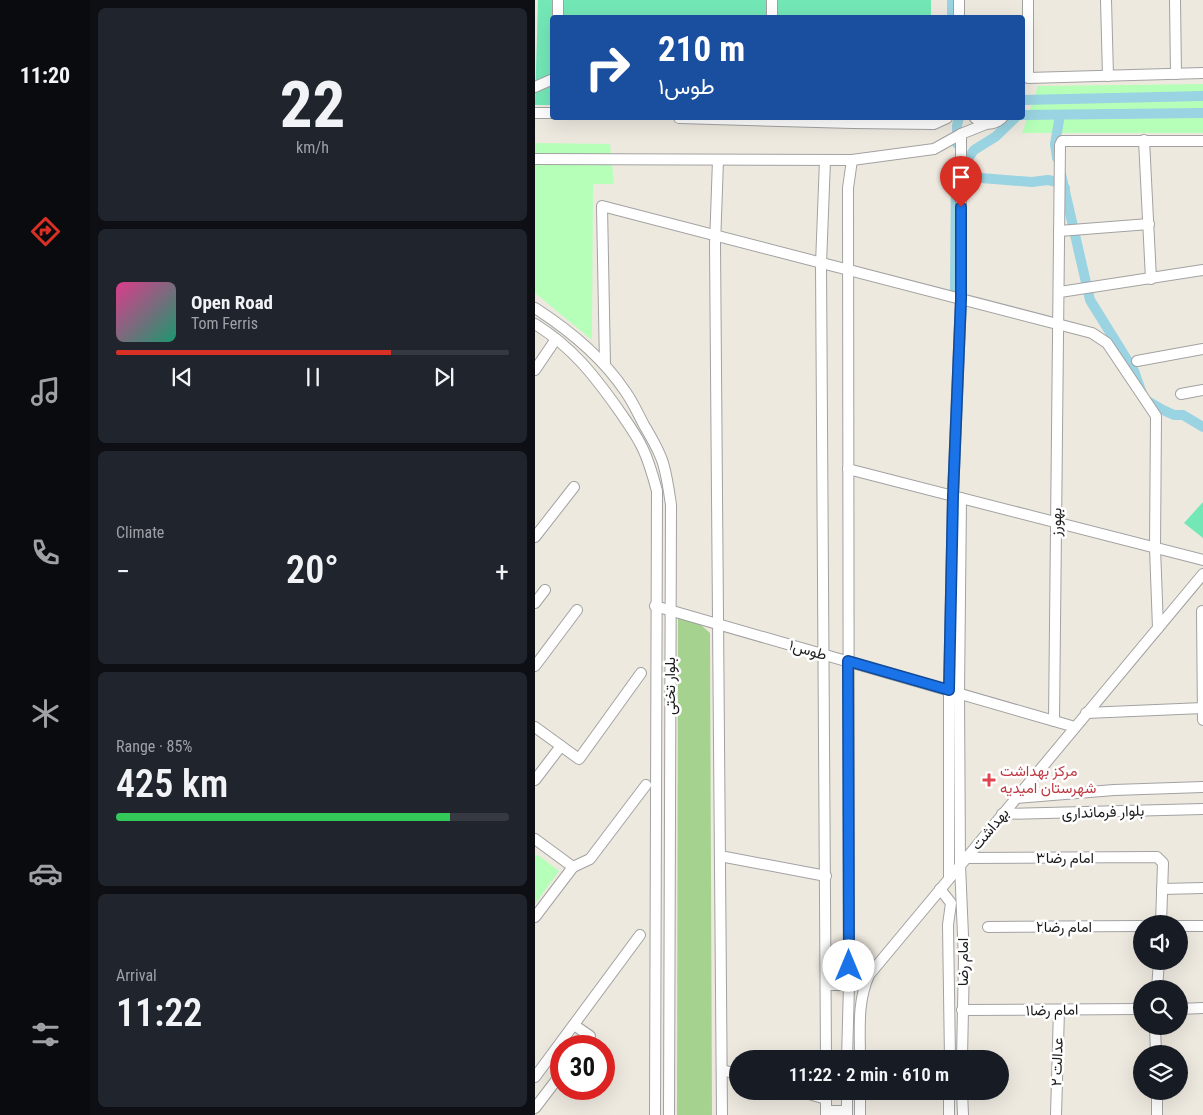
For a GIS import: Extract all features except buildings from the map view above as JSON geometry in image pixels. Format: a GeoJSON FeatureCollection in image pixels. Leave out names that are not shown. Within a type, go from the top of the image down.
{"type":"FeatureCollection","features":[{"type":"Feature","properties":{"kind":"street"},"geometry":{"type":"LineString","coordinates":[[558,0],[558,15]]}},
{"type":"Feature","properties":{"kind":"street"},"geometry":{"type":"LineString","coordinates":[[772,15],[773,0]]}},
{"type":"Feature","properties":{"kind":"street"},"geometry":{"type":"LineString","coordinates":[[959,0],[959,15]]}},
{"type":"Feature","properties":{"kind":"street"},"geometry":{"type":"LineString","coordinates":[[1025,61],[1028,0]]}},
{"type":"Feature","properties":{"kind":"street"},"geometry":{"type":"LineString","coordinates":[[1106,0],[1108,76]]}},
{"type":"Feature","properties":{"kind":"street"},"geometry":{"type":"LineString","coordinates":[[1175,0],[1175,74]]}},
{"type":"Feature","properties":{"kind":"street"},"geometry":{"type":"LineString","coordinates":[[1025,81],[1203,73]]}},
{"type":"Feature","properties":{"kind":"street"},"geometry":{"type":"LineString","coordinates":[[535,87],[550,80]]}},
{"type":"Feature","properties":{"kind":"street"},"geometry":{"type":"LineString","coordinates":[[535,113],[550,114]]}},
{"type":"Feature","properties":{"kind":"street"},"geometry":{"type":"LineString","coordinates":[[749,120],[934,124],[943,120]]}},
{"type":"Feature","properties":{"kind":"street"},"geometry":{"type":"LineString","coordinates":[[977,120],[986,124]]}},
{"type":"Feature","properties":{"kind":"street"},"geometry":{"type":"LineString","coordinates":[[535,159],[852,160],[934,149],[961,134],[998,120]]}},
{"type":"Feature","properties":{"kind":"street"},"geometry":{"type":"LineString","coordinates":[[949,878],[961,299],[961,134]]}},
{"type":"Feature","properties":{"kind":"street"},"geometry":{"type":"LineString","coordinates":[[1151,279],[1144,140],[1203,141]]}},
{"type":"Feature","properties":{"kind":"street","name":"بهورز"},"geometry":{"type":"LineString","coordinates":[[1054,721],[1060,145],[1063,141],[1144,140]]}},
{"type":"Feature","properties":{"kind":"street"},"geometry":{"type":"LineString","coordinates":[[718,160],[716,236],[722,1115]]}},
{"type":"Feature","properties":{"kind":"street"},"geometry":{"type":"LineString","coordinates":[[825,160],[821,264],[827,1050]]}},
{"type":"Feature","properties":{"kind":"street"},"geometry":{"type":"LineString","coordinates":[[847,1050],[849,985],[848,188],[852,160]]}},
{"type":"Feature","properties":{"kind":"street"},"geometry":{"type":"LineString","coordinates":[[605,365],[602,206],[821,264],[848,269],[1091,332],[1107,343],[1156,416],[1155,548],[1158,628]]}},
{"type":"Feature","properties":{"kind":"street"},"geometry":{"type":"LineString","coordinates":[[1059,232],[1149,224]]}},
{"type":"Feature","properties":{"kind":"street"},"geometry":{"type":"LineString","coordinates":[[1059,292],[1203,270]]}},
{"type":"Feature","properties":{"kind":"street","name":"بلوار تختی"},"geometry":{"type":"LineString","coordinates":[[535,308],[579,341],[605,365],[625,391],[652,438],[663,462],[668,483],[671,504],[669,1115]]}},
{"type":"Feature","properties":{"kind":"street","name":"بلوار تختی"},"geometry":{"type":"LineString","coordinates":[[535,324],[573,352],[596,377],[631,428],[642,448],[657,491],[655,606],[655,1115]]}},
{"type":"Feature","properties":{"kind":"street"},"geometry":{"type":"LineString","coordinates":[[535,370],[556,339]]}},
{"type":"Feature","properties":{"kind":"street"},"geometry":{"type":"LineString","coordinates":[[1137,361],[1203,350]]}},
{"type":"Feature","properties":{"kind":"street"},"geometry":{"type":"LineString","coordinates":[[1181,394],[1203,390]]}},
{"type":"Feature","properties":{"kind":"street"},"geometry":{"type":"LineString","coordinates":[[848,469],[1203,560]]}},
{"type":"Feature","properties":{"kind":"street"},"geometry":{"type":"LineString","coordinates":[[535,537],[574,487]]}},
{"type":"Feature","properties":{"kind":"street","name":"بهداشت"},"geometry":{"type":"LineString","coordinates":[[849,985],[869,975],[1203,574]]}},
{"type":"Feature","properties":{"kind":"street"},"geometry":{"type":"LineString","coordinates":[[535,603],[545,590]]}},
{"type":"Feature","properties":{"kind":"street","name":"طوس۱"},"geometry":{"type":"LineString","coordinates":[[655,606],[1075,727]]}},
{"type":"Feature","properties":{"kind":"street"},"geometry":{"type":"LineString","coordinates":[[535,666],[577,610]]}},
{"type":"Feature","properties":{"kind":"street"},"geometry":{"type":"LineString","coordinates":[[1202,611],[1203,720]]}},
{"type":"Feature","properties":{"kind":"street"},"geometry":{"type":"LineString","coordinates":[[535,727],[579,759],[641,673]]}},
{"type":"Feature","properties":{"kind":"street","name":"امام رضا"},"geometry":{"type":"LineString","coordinates":[[954,692],[963,862],[964,959],[962,1050]]}},
{"type":"Feature","properties":{"kind":"street"},"geometry":{"type":"LineString","coordinates":[[1087,714],[1202,708]]}},
{"type":"Feature","properties":{"kind":"street"},"geometry":{"type":"LineString","coordinates":[[535,780],[561,746]]}},
{"type":"Feature","properties":{"kind":"street"},"geometry":{"type":"LineString","coordinates":[[535,917],[573,867],[590,860],[646,785]]}},
{"type":"Feature","properties":{"kind":"street","name":"بلوار فرمانداری"},"geometry":{"type":"LineString","coordinates":[[1016,798],[1114,790],[1203,787]]}},
{"type":"Feature","properties":{"kind":"street","name":"بلوار فرمانداری"},"geometry":{"type":"LineString","coordinates":[[1002,814],[1203,809]]}},
{"type":"Feature","properties":{"kind":"street"},"geometry":{"type":"LineString","coordinates":[[535,839],[573,867]]}},
{"type":"Feature","properties":{"kind":"street"},"geometry":{"type":"LineString","coordinates":[[720,856],[826,876]]}},
{"type":"Feature","properties":{"kind":"street","name":"امام رضا۳"},"geometry":{"type":"LineString","coordinates":[[963,862],[1157,857],[1163,862],[1162,889]]}},
{"type":"Feature","properties":{"kind":"street"},"geometry":{"type":"LineString","coordinates":[[1161,915],[1162,889],[1203,888]]}},
{"type":"Feature","properties":{"kind":"street","name":"امام رضا"},"geometry":{"type":"LineString","coordinates":[[940,890],[951,903],[948,926],[950,1050]]}},
{"type":"Feature","properties":{"kind":"street","name":"امام رضا۲"},"geometry":{"type":"LineString","coordinates":[[988,927],[1133,926]]}},
{"type":"Feature","properties":{"kind":"street"},"geometry":{"type":"LineString","coordinates":[[1188,926],[1203,926]]}},
{"type":"Feature","properties":{"kind":"street"},"geometry":{"type":"LineString","coordinates":[[535,1077],[640,935]]}},
{"type":"Feature","properties":{"kind":"street"},"geometry":{"type":"LineString","coordinates":[[860,1050],[860,1002],[863,988],[869,975]]}},
{"type":"Feature","properties":{"kind":"street"},"geometry":{"type":"LineString","coordinates":[[827,985],[849,985]]}},
{"type":"Feature","properties":{"kind":"street"},"geometry":{"type":"LineString","coordinates":[[1188,1009],[1203,1008]]}},
{"type":"Feature","properties":{"kind":"street","name":"امام رضا۱"},"geometry":{"type":"LineString","coordinates":[[962,1010],[1133,1009]]}},
{"type":"Feature","properties":{"kind":"street","name":"عدالت ۲"},"geometry":{"type":"LineString","coordinates":[[1055,1115],[1059,1010]]}},
{"type":"Feature","properties":{"kind":"street"},"geometry":{"type":"LineString","coordinates":[[574,1025],[589,1035]]}},
{"type":"Feature","properties":{"kind":"street"},"geometry":{"type":"LineString","coordinates":[[722,1070],[729,1072]]}},
{"type":"Feature","properties":{"kind":"street"},"geometry":{"type":"LineString","coordinates":[[535,1108],[550,1088]]}},
{"type":"Feature","properties":{"kind":"street"},"geometry":{"type":"LineString","coordinates":[[826,1100],[826,1113],[847,1113],[847,1100]]}},
{"type":"Feature","properties":{"kind":"street"},"geometry":{"type":"LineString","coordinates":[[860,1100],[861,1115]]}},
{"type":"Feature","properties":{"kind":"street"},"geometry":{"type":"LineString","coordinates":[[949,1100],[949,1115]]}},
{"type":"Feature","properties":{"kind":"street"},"geometry":{"type":"LineString","coordinates":[[962,1100],[963,1115]]}},
{"type":"Feature","properties":{"kind":"street"},"geometry":{"type":"LineString","coordinates":[[1157,1100],[1157,1115]]}},
{"type":"Feature","properties":{"kind":"green space"},"geometry":{"type":"Polygon","coordinates":[[[538,0],[931,0],[931,15],[550,15],[550,105],[535,105],[538,0]]]}},
{"type":"Feature","properties":{"kind":"green space"},"geometry":{"type":"Polygon","coordinates":[[[1203,84],[1203,133],[1022,133],[1038,86],[1203,84]]]}},
{"type":"Feature","properties":{"kind":"green space"},"geometry":{"type":"Polygon","coordinates":[[[535,143],[610,144],[614,184],[593,184],[592,340],[535,293],[535,143]]]}},
{"type":"Feature","properties":{"kind":"green space"},"geometry":{"type":"Polygon","coordinates":[[[1203,502],[1203,538],[1184,523],[1203,502]]]}},
{"type":"Feature","properties":{"kind":"green space"},"geometry":{"type":"Polygon","coordinates":[[[678,613],[693,618],[710,633],[712,1115],[677,1115],[678,613]]]}},
{"type":"Feature","properties":{"kind":"green space"},"geometry":{"type":"Polygon","coordinates":[[[538,855],[559,871],[535,904],[535,856],[538,855]]]}},
{"type":"Feature","properties":{"kind":"waterway"},"geometry":{"type":"LineString","coordinates":[[952,0],[952,15]]}},
{"type":"Feature","properties":{"kind":"waterway"},"geometry":{"type":"LineString","coordinates":[[1025,100],[1203,96]]}},
{"type":"Feature","properties":{"kind":"waterway"},"geometry":{"type":"LineString","coordinates":[[1025,115],[1203,113]]}},
{"type":"Feature","properties":{"kind":"waterway"},"geometry":{"type":"LineString","coordinates":[[1057,158],[1055,144],[1060,115]]}},
{"type":"Feature","properties":{"kind":"waterway"},"geometry":{"type":"LineString","coordinates":[[957,144],[958,120]]}},
{"type":"Feature","properties":{"kind":"waterway"},"geometry":{"type":"LineString","coordinates":[[1013,120],[995,137],[974,150],[956,176],[1032,182],[1048,180],[1057,182],[1065,188]]}},
{"type":"Feature","properties":{"kind":"waterway"},"geometry":{"type":"LineString","coordinates":[[955,291],[956,171]]}},
{"type":"Feature","properties":{"kind":"waterway"},"geometry":{"type":"LineString","coordinates":[[1061,174],[1090,300],[1134,371],[1144,399],[1174,415],[1183,415],[1203,427]]}},
{"type":"Feature","properties":{"kind":"place","name":"مرکز بهداشت شهرستان امیدیه"},"geometry":{"type":"Point","coordinates":[989,780]}},
{"type":"Feature","properties":{"kind":"route"},"geometry":{"type":"LineString","coordinates":[[849,966],[848,661],[949,690],[953,496],[961,299],[961,207]]}}]}
